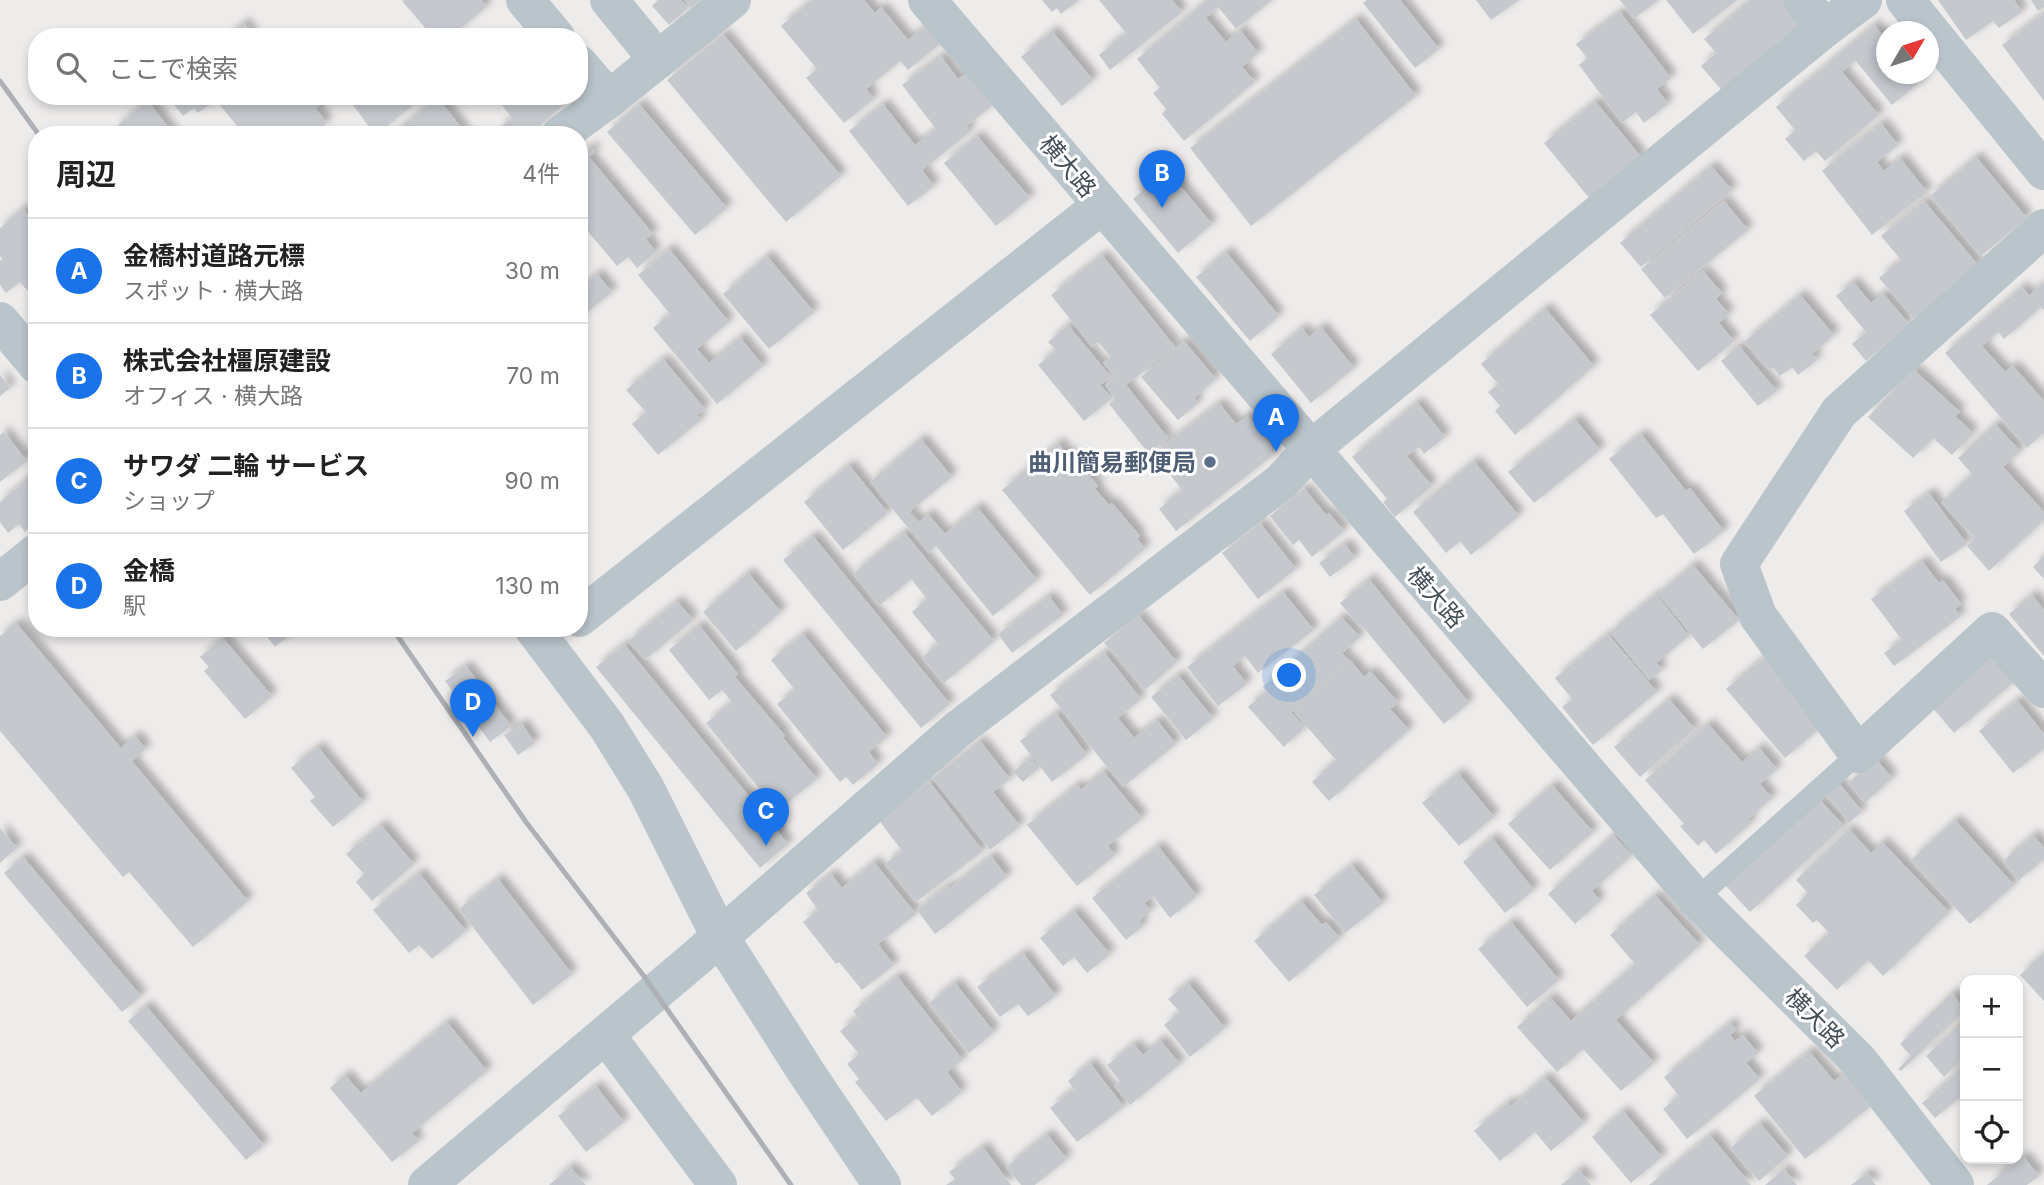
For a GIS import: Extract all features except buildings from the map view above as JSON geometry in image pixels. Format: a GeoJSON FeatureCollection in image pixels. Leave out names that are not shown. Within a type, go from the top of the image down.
{"type":"FeatureCollection","features":[{"type":"Feature","properties":{"kind":"street"},"geometry":{"type":"LineString","coordinates":[[525,0],[548,28]]}},
{"type":"Feature","properties":{"kind":"street"},"geometry":{"type":"LineString","coordinates":[[609,0],[658,60]]}},
{"type":"Feature","properties":{"kind":"street"},"geometry":{"type":"LineString","coordinates":[[572,126],[732,0]]}},
{"type":"Feature","properties":{"kind":"street","name":"横大路"},"geometry":{"type":"LineString","coordinates":[[927,0],[1696,899],[1859,1061],[1955,1185]]}},
{"type":"Feature","properties":{"kind":"street"},"geometry":{"type":"LineString","coordinates":[[428,1185],[720,937],[958,729],[1282,481],[1310,450],[1813,14],[1863,0]]}},
{"type":"Feature","properties":{"kind":"street"},"geometry":{"type":"LineString","coordinates":[[1905,0],[2044,171]]}},
{"type":"Feature","properties":{"kind":"street"},"geometry":{"type":"LineString","coordinates":[[588,74],[609,99]]}},
{"type":"Feature","properties":{"kind":"street"},"geometry":{"type":"LineString","coordinates":[[588,611],[1101,205]]}},
{"type":"Feature","properties":{"kind":"street"},"geometry":{"type":"LineString","coordinates":[[2044,228],[1839,412],[1739,564],[1758,616],[1858,754],[1992,631],[2044,689]]}},
{"type":"Feature","properties":{"kind":"street"},"geometry":{"type":"LineString","coordinates":[[0,321],[28,354]]}},
{"type":"Feature","properties":{"kind":"street"},"geometry":{"type":"LineString","coordinates":[[0,582],[28,559]]}},
{"type":"Feature","properties":{"kind":"street"},"geometry":{"type":"LineString","coordinates":[[550,637],[646,789],[720,937],[882,1185]]}},
{"type":"Feature","properties":{"kind":"street"},"geometry":{"type":"LineString","coordinates":[[606,1035],[718,1185]]}},
{"type":"Feature","properties":{"kind":"lane"},"geometry":{"type":"LineString","coordinates":[[1696,899],[1858,754]]}},
{"type":"Feature","properties":{"kind":"railway"},"geometry":{"type":"LineString","coordinates":[[0,81],[32,126]]}},
{"type":"Feature","properties":{"kind":"railway"},"geometry":{"type":"LineString","coordinates":[[398,637],[526,822],[643,975],[791,1185]]}},
{"type":"Feature","properties":{"kind":"place","name":"株式会社橿原建設"},"geometry":{"type":"Point","coordinates":[1162,208]}},
{"type":"Feature","properties":{"kind":"place","name":"金橋村道路元標"},"geometry":{"type":"Point","coordinates":[1276,452]}},
{"type":"Feature","properties":{"kind":"place","name":"曲川簡易郵便局"},"geometry":{"type":"Point","coordinates":[1210,462]}},
{"type":"Feature","properties":{"kind":"place","name":"金橋"},"geometry":{"type":"Point","coordinates":[473,737]}},
{"type":"Feature","properties":{"kind":"place","name":"サワダ 二輪 サービス"},"geometry":{"type":"Point","coordinates":[766,846]}}]}
